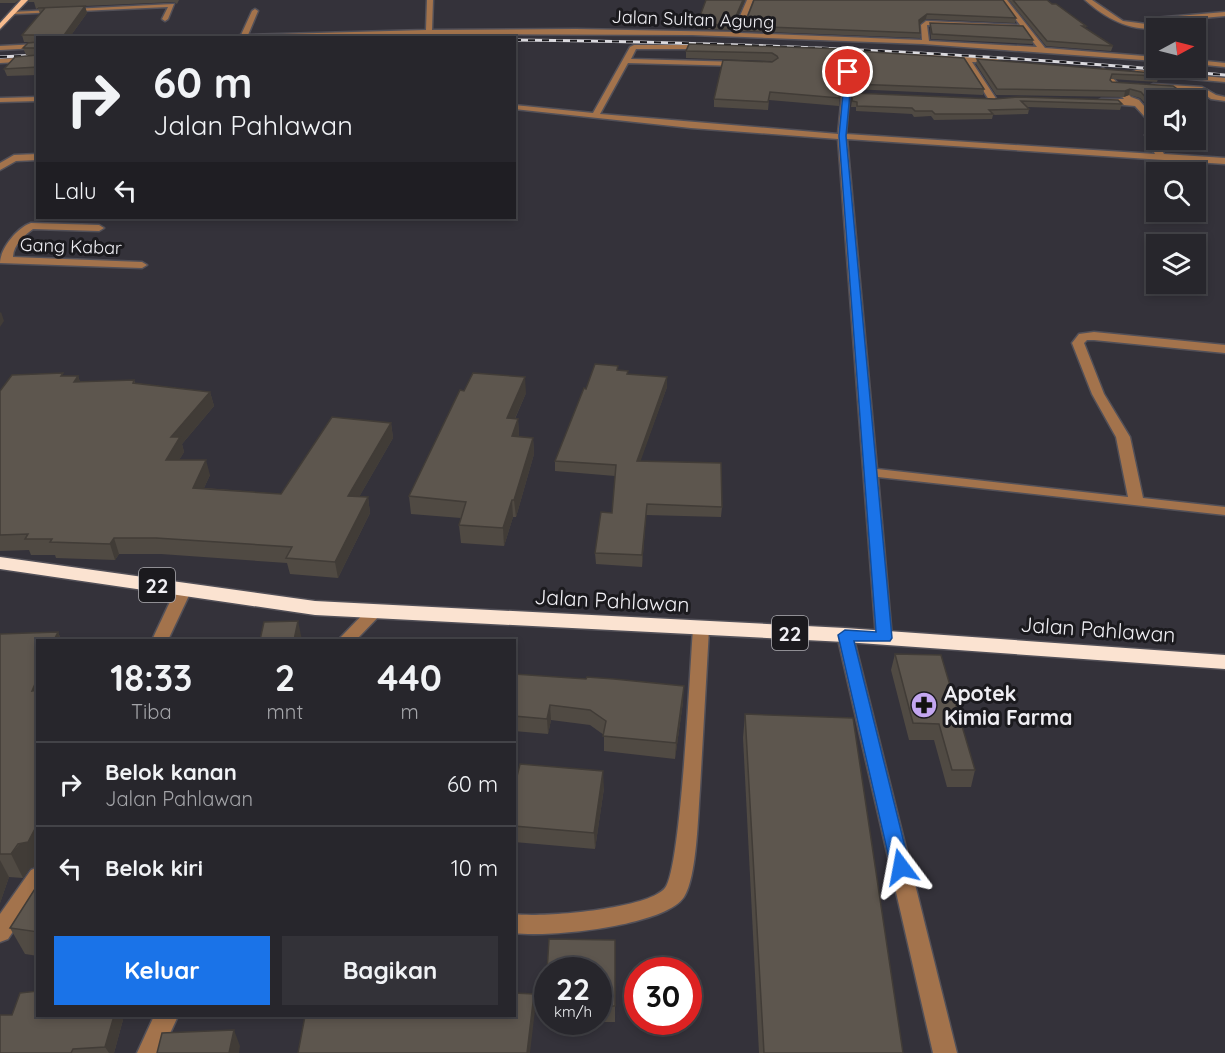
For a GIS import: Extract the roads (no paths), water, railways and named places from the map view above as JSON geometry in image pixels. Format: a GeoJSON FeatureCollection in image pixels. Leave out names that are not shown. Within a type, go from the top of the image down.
{"type":"FeatureCollection","features":[{"type":"Feature","properties":{"kind":"highway","name":"Jalan Pahlawan"},"geometry":{"type":"LineString","coordinates":[[0,563],[315,608],[845,635],[1225,662]]}},
{"type":"Feature","properties":{"kind":"main road"},"geometry":{"type":"LineString","coordinates":[[0,27],[25,0]]}},
{"type":"Feature","properties":{"kind":"street"},"geometry":{"type":"LineString","coordinates":[[429,32],[430,0]]}},
{"type":"Feature","properties":{"kind":"street"},"geometry":{"type":"LineString","coordinates":[[736,34],[750,0]]}},
{"type":"Feature","properties":{"kind":"street"},"geometry":{"type":"LineString","coordinates":[[1004,0],[1043,50]]}},
{"type":"Feature","properties":{"kind":"street"},"geometry":{"type":"LineString","coordinates":[[1088,0],[1115,20],[1128,26],[1146,27]]}},
{"type":"Feature","properties":{"kind":"street"},"geometry":{"type":"LineString","coordinates":[[14,12],[172,5],[165,19]]}},
{"type":"Feature","properties":{"kind":"street"},"geometry":{"type":"LineString","coordinates":[[244,36],[255,11]]}},
{"type":"Feature","properties":{"kind":"street"},"geometry":{"type":"LineString","coordinates":[[1178,18],[1225,14]]}},
{"type":"Feature","properties":{"kind":"street"},"geometry":{"type":"LineString","coordinates":[[926,44],[924,25],[926,23],[1026,27]]}},
{"type":"Feature","properties":{"kind":"street","name":"Jalan Sultan Agung"},"geometry":{"type":"LineString","coordinates":[[281,36],[577,30],[736,34],[1043,50],[1146,58]]}},
{"type":"Feature","properties":{"kind":"street"},"geometry":{"type":"LineString","coordinates":[[0,48],[36,46]]}},
{"type":"Feature","properties":{"kind":"street"},"geometry":{"type":"LineString","coordinates":[[596,116],[626,61],[637,46],[712,47]]}},
{"type":"Feature","properties":{"kind":"street"},"geometry":{"type":"LineString","coordinates":[[816,50],[1012,62]]}},
{"type":"Feature","properties":{"kind":"street"},"geometry":{"type":"LineString","coordinates":[[850,51],[843,136],[884,638]]}},
{"type":"Feature","properties":{"kind":"street"},"geometry":{"type":"LineString","coordinates":[[1206,56],[1221,64]]}},
{"type":"Feature","properties":{"kind":"street"},"geometry":{"type":"LineString","coordinates":[[0,61],[36,59]]}},
{"type":"Feature","properties":{"kind":"street"},"geometry":{"type":"LineString","coordinates":[[967,59],[997,100],[981,99]]}},
{"type":"Feature","properties":{"kind":"street"},"geometry":{"type":"LineString","coordinates":[[626,61],[748,64]]}},
{"type":"Feature","properties":{"kind":"street"},"geometry":{"type":"LineString","coordinates":[[1206,63],[1221,64]]}},
{"type":"Feature","properties":{"kind":"street"},"geometry":{"type":"LineString","coordinates":[[1091,69],[1114,70]]}},
{"type":"Feature","properties":{"kind":"street"},"geometry":{"type":"LineString","coordinates":[[1102,70],[1128,99],[1136,102],[1146,114]]}},
{"type":"Feature","properties":{"kind":"street"},"geometry":{"type":"LineString","coordinates":[[1125,72],[1225,80]]}},
{"type":"Feature","properties":{"kind":"street"},"geometry":{"type":"LineString","coordinates":[[1114,83],[1125,84]]}},
{"type":"Feature","properties":{"kind":"street"},"geometry":{"type":"LineString","coordinates":[[1147,85],[1202,88],[1214,97],[1225,99]]}},
{"type":"Feature","properties":{"kind":"street"},"geometry":{"type":"LineString","coordinates":[[846,93],[857,93]]}},
{"type":"Feature","properties":{"kind":"street"},"geometry":{"type":"LineString","coordinates":[[0,100],[36,99]]}},
{"type":"Feature","properties":{"kind":"street"},"geometry":{"type":"LineString","coordinates":[[1088,100],[1136,102]]}},
{"type":"Feature","properties":{"kind":"street"},"geometry":{"type":"LineString","coordinates":[[516,107],[843,136],[1225,161]]}},
{"type":"Feature","properties":{"kind":"street"},"geometry":{"type":"LineString","coordinates":[[1157,150],[1161,157]]}},
{"type":"Feature","properties":{"kind":"street"},"geometry":{"type":"LineString","coordinates":[[0,167],[14,158],[36,157]]}},
{"type":"Feature","properties":{"kind":"street"},"geometry":{"type":"LineString","coordinates":[[4,261],[8,251],[22,232],[31,226],[99,228]]}},
{"type":"Feature","properties":{"kind":"street","name":"Gang Kabar"},"geometry":{"type":"LineString","coordinates":[[4,261],[142,265]]}},
{"type":"Feature","properties":{"kind":"street"},"geometry":{"type":"LineString","coordinates":[[1136,502],[1123,437],[1098,394],[1078,344],[1083,337],[1094,336],[1225,349]]}},
{"type":"Feature","properties":{"kind":"street"},"geometry":{"type":"LineString","coordinates":[[870,472],[1225,511]]}},
{"type":"Feature","properties":{"kind":"street"},"geometry":{"type":"LineString","coordinates":[[160,639],[184,589]]}},
{"type":"Feature","properties":{"kind":"street"},"geometry":{"type":"LineString","coordinates":[[347,639],[365,611]]}},
{"type":"Feature","properties":{"kind":"street"},"geometry":{"type":"LineString","coordinates":[[516,923],[534,926],[622,915],[660,905],[676,892],[686,848],[700,629]]}},
{"type":"Feature","properties":{"kind":"street"},"geometry":{"type":"LineString","coordinates":[[845,635],[945,1053]]}},
{"type":"Feature","properties":{"kind":"street"},"geometry":{"type":"LineString","coordinates":[[0,932],[36,879]]}},
{"type":"Feature","properties":{"kind":"street"},"geometry":{"type":"LineString","coordinates":[[149,1053],[166,1017]]}},
{"type":"Feature","properties":{"kind":"railway"},"geometry":{"type":"LineString","coordinates":[[516,40],[692,43],[870,50],[1225,75]]}},
{"type":"Feature","properties":{"kind":"railway"},"geometry":{"type":"LineString","coordinates":[[0,57],[36,55]]}},
{"type":"Feature","properties":{"kind":"place","name":"Apotek Kimia Farma"},"geometry":{"type":"Point","coordinates":[924,705]}}]}
